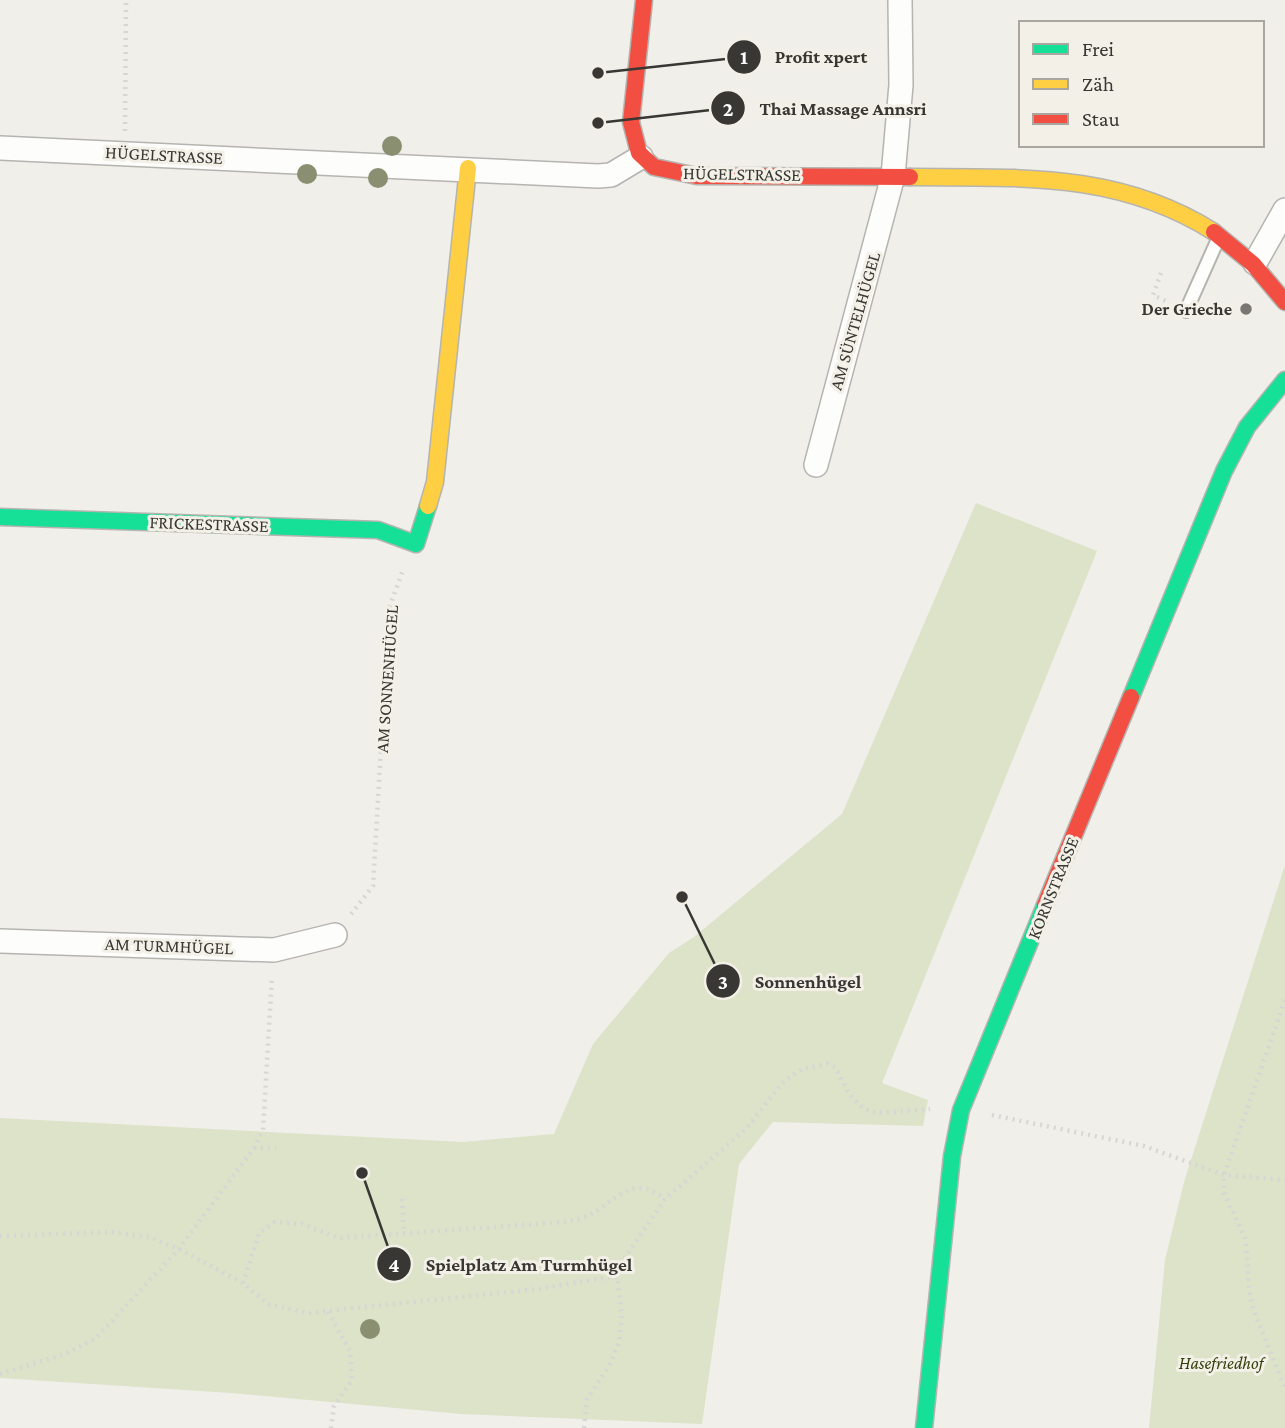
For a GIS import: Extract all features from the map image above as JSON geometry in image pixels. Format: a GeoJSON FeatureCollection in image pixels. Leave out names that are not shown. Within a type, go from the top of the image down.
{"type":"FeatureCollection","features":[{"type":"Feature","properties":{"kind":"street"},"geometry":{"type":"LineString","coordinates":[[641,157],[631,122],[644,0]]}},
{"type":"Feature","properties":{"kind":"street","name":"AM SÜNTELHÜGEL"},"geometry":{"type":"LineString","coordinates":[[816,465],[893,176],[901,85],[900,0]]}},
{"type":"Feature","properties":{"kind":"street","name":"HÜGELSTRASSE"},"geometry":{"type":"LineString","coordinates":[[0,148],[611,175],[641,157],[654,166],[692,175],[893,176],[1088,182],[1149,198],[1219,236],[1255,263],[1285,302]]}},
{"type":"Feature","properties":{"kind":"street"},"geometry":{"type":"LineString","coordinates":[[416,544],[435,482],[468,168]]}},
{"type":"Feature","properties":{"kind":"street"},"geometry":{"type":"LineString","coordinates":[[1255,263],[1285,210]]}},
{"type":"Feature","properties":{"kind":"street","name":"KORNSTRASSE"},"geometry":{"type":"LineString","coordinates":[[924,1428],[952,1156],[961,1111],[1224,471],[1247,427],[1285,380]]}},
{"type":"Feature","properties":{"kind":"street","name":"FRICKESTRASSE"},"geometry":{"type":"LineString","coordinates":[[0,517],[378,530],[416,544]]}},
{"type":"Feature","properties":{"kind":"street","name":"AM TURMHÜGEL"},"geometry":{"type":"LineString","coordinates":[[0,942],[274,950],[335,934]]}},
{"type":"Feature","properties":{"kind":"lane"},"geometry":{"type":"LineString","coordinates":[[1186,310],[1219,236]]}},
{"type":"Feature","properties":{"kind":"path"},"geometry":{"type":"LineString","coordinates":[[125,153],[127,0]]}},
{"type":"Feature","properties":{"kind":"path"},"geometry":{"type":"LineString","coordinates":[[1161,274],[1153,295],[1186,310]]}},
{"type":"Feature","properties":{"kind":"path","name":"AM SONNENHÜGEL"},"geometry":{"type":"LineString","coordinates":[[335,934],[373,886],[389,608],[395,584],[416,544]]}},
{"type":"Feature","properties":{"kind":"path"},"geometry":{"type":"LineString","coordinates":[[0,1374],[65,1354],[96,1338],[179,1249],[254,1148],[263,1130],[274,950]]}},
{"type":"Feature","properties":{"kind":"path"},"geometry":{"type":"LineString","coordinates":[[1285,1000],[1224,1175],[1224,1193],[1246,1240],[1253,1309],[1285,1388]]}},
{"type":"Feature","properties":{"kind":"path"},"geometry":{"type":"LineString","coordinates":[[584,1428],[587,1399],[611,1363],[619,1342],[622,1316],[617,1276],[626,1256],[665,1199],[746,1129],[784,1081],[816,1064],[835,1067],[850,1095],[863,1108],[876,1113],[941,1109]]}},
{"type":"Feature","properties":{"kind":"path"},"geometry":{"type":"LineString","coordinates":[[984,1113],[1144,1146],[1224,1175],[1285,1180]]}},
{"type":"Feature","properties":{"kind":"path"},"geometry":{"type":"LineString","coordinates":[[254,1148],[276,1148]]}},
{"type":"Feature","properties":{"kind":"path"},"geometry":{"type":"LineString","coordinates":[[243,1283],[260,1233],[275,1222],[302,1224],[339,1238],[565,1222],[587,1216],[628,1190],[643,1189],[655,1192],[665,1199]]}},
{"type":"Feature","properties":{"kind":"path"},"geometry":{"type":"LineString","coordinates":[[401,1199],[404,1234]]}},
{"type":"Feature","properties":{"kind":"path"},"geometry":{"type":"LineString","coordinates":[[0,1236],[129,1233],[179,1249],[243,1283],[268,1304],[308,1313],[537,1289],[617,1276]]}},
{"type":"Feature","properties":{"kind":"path"},"geometry":{"type":"LineString","coordinates":[[328,1312],[350,1351],[352,1380],[334,1406],[331,1428]]}},
{"type":"Feature","properties":{"kind":"green space"},"geometry":{"type":"Polygon","coordinates":[[[976,503],[1097,551],[882,1083],[928,1100],[923,1126],[773,1122],[739,1164],[702,1424],[461,1414],[231,1393],[0,1378],[0,1118],[463,1142],[554,1134],[593,1044],[669,953],[694,937],[842,814],[976,503]]]}},
{"type":"Feature","properties":{"kind":"green space","name":"Hasefriedhof"},"geometry":{"type":"Polygon","coordinates":[[[1285,865],[1285,1428],[1149,1428],[1165,1260],[1184,1182],[1285,865]]]}},
{"type":"Feature","properties":{"kind":"traffic: fast"},"geometry":{"type":"LineString","coordinates":[[1131,697],[1224,471],[1247,427],[1285,380]]}},
{"type":"Feature","properties":{"kind":"traffic: fast"},"geometry":{"type":"LineString","coordinates":[[0,517],[378,530],[416,544],[428,506]]}},
{"type":"Feature","properties":{"kind":"traffic: fast"},"geometry":{"type":"LineString","coordinates":[[924,1428],[952,1156],[961,1110],[1045,905]]}},
{"type":"Feature","properties":{"kind":"traffic: slow"},"geometry":{"type":"LineString","coordinates":[[428,506],[435,482],[468,168]]}},
{"type":"Feature","properties":{"kind":"traffic: slow"},"geometry":{"type":"LineString","coordinates":[[910,177],[1028,179],[1104,188],[1178,212],[1214,232]]}},
{"type":"Feature","properties":{"kind":"traffic: jam"},"geometry":{"type":"LineString","coordinates":[[644,0],[631,122],[639,153],[654,167],[697,176],[910,177]]}},
{"type":"Feature","properties":{"kind":"traffic: jam"},"geometry":{"type":"LineString","coordinates":[[1214,232],[1253,264],[1285,302]]}},
{"type":"Feature","properties":{"kind":"traffic: jam"},"geometry":{"type":"LineString","coordinates":[[1045,905],[1131,697]]}},
{"type":"Feature","properties":{"kind":"place","name":"Profit xpert"},"geometry":{"type":"Point","coordinates":[598,73]}},
{"type":"Feature","properties":{"kind":"place","name":"Thai Massage Annsri"},"geometry":{"type":"Point","coordinates":[598,123]}},
{"type":"Feature","properties":{"kind":"place","name":"Der Grieche"},"geometry":{"type":"Point","coordinates":[1246,309]}},
{"type":"Feature","properties":{"kind":"place","name":"Sonnenhügel"},"geometry":{"type":"Point","coordinates":[682,897]}},
{"type":"Feature","properties":{"kind":"place","name":"Spielplatz Am Turmhügel"},"geometry":{"type":"Point","coordinates":[362,1173]}}]}
